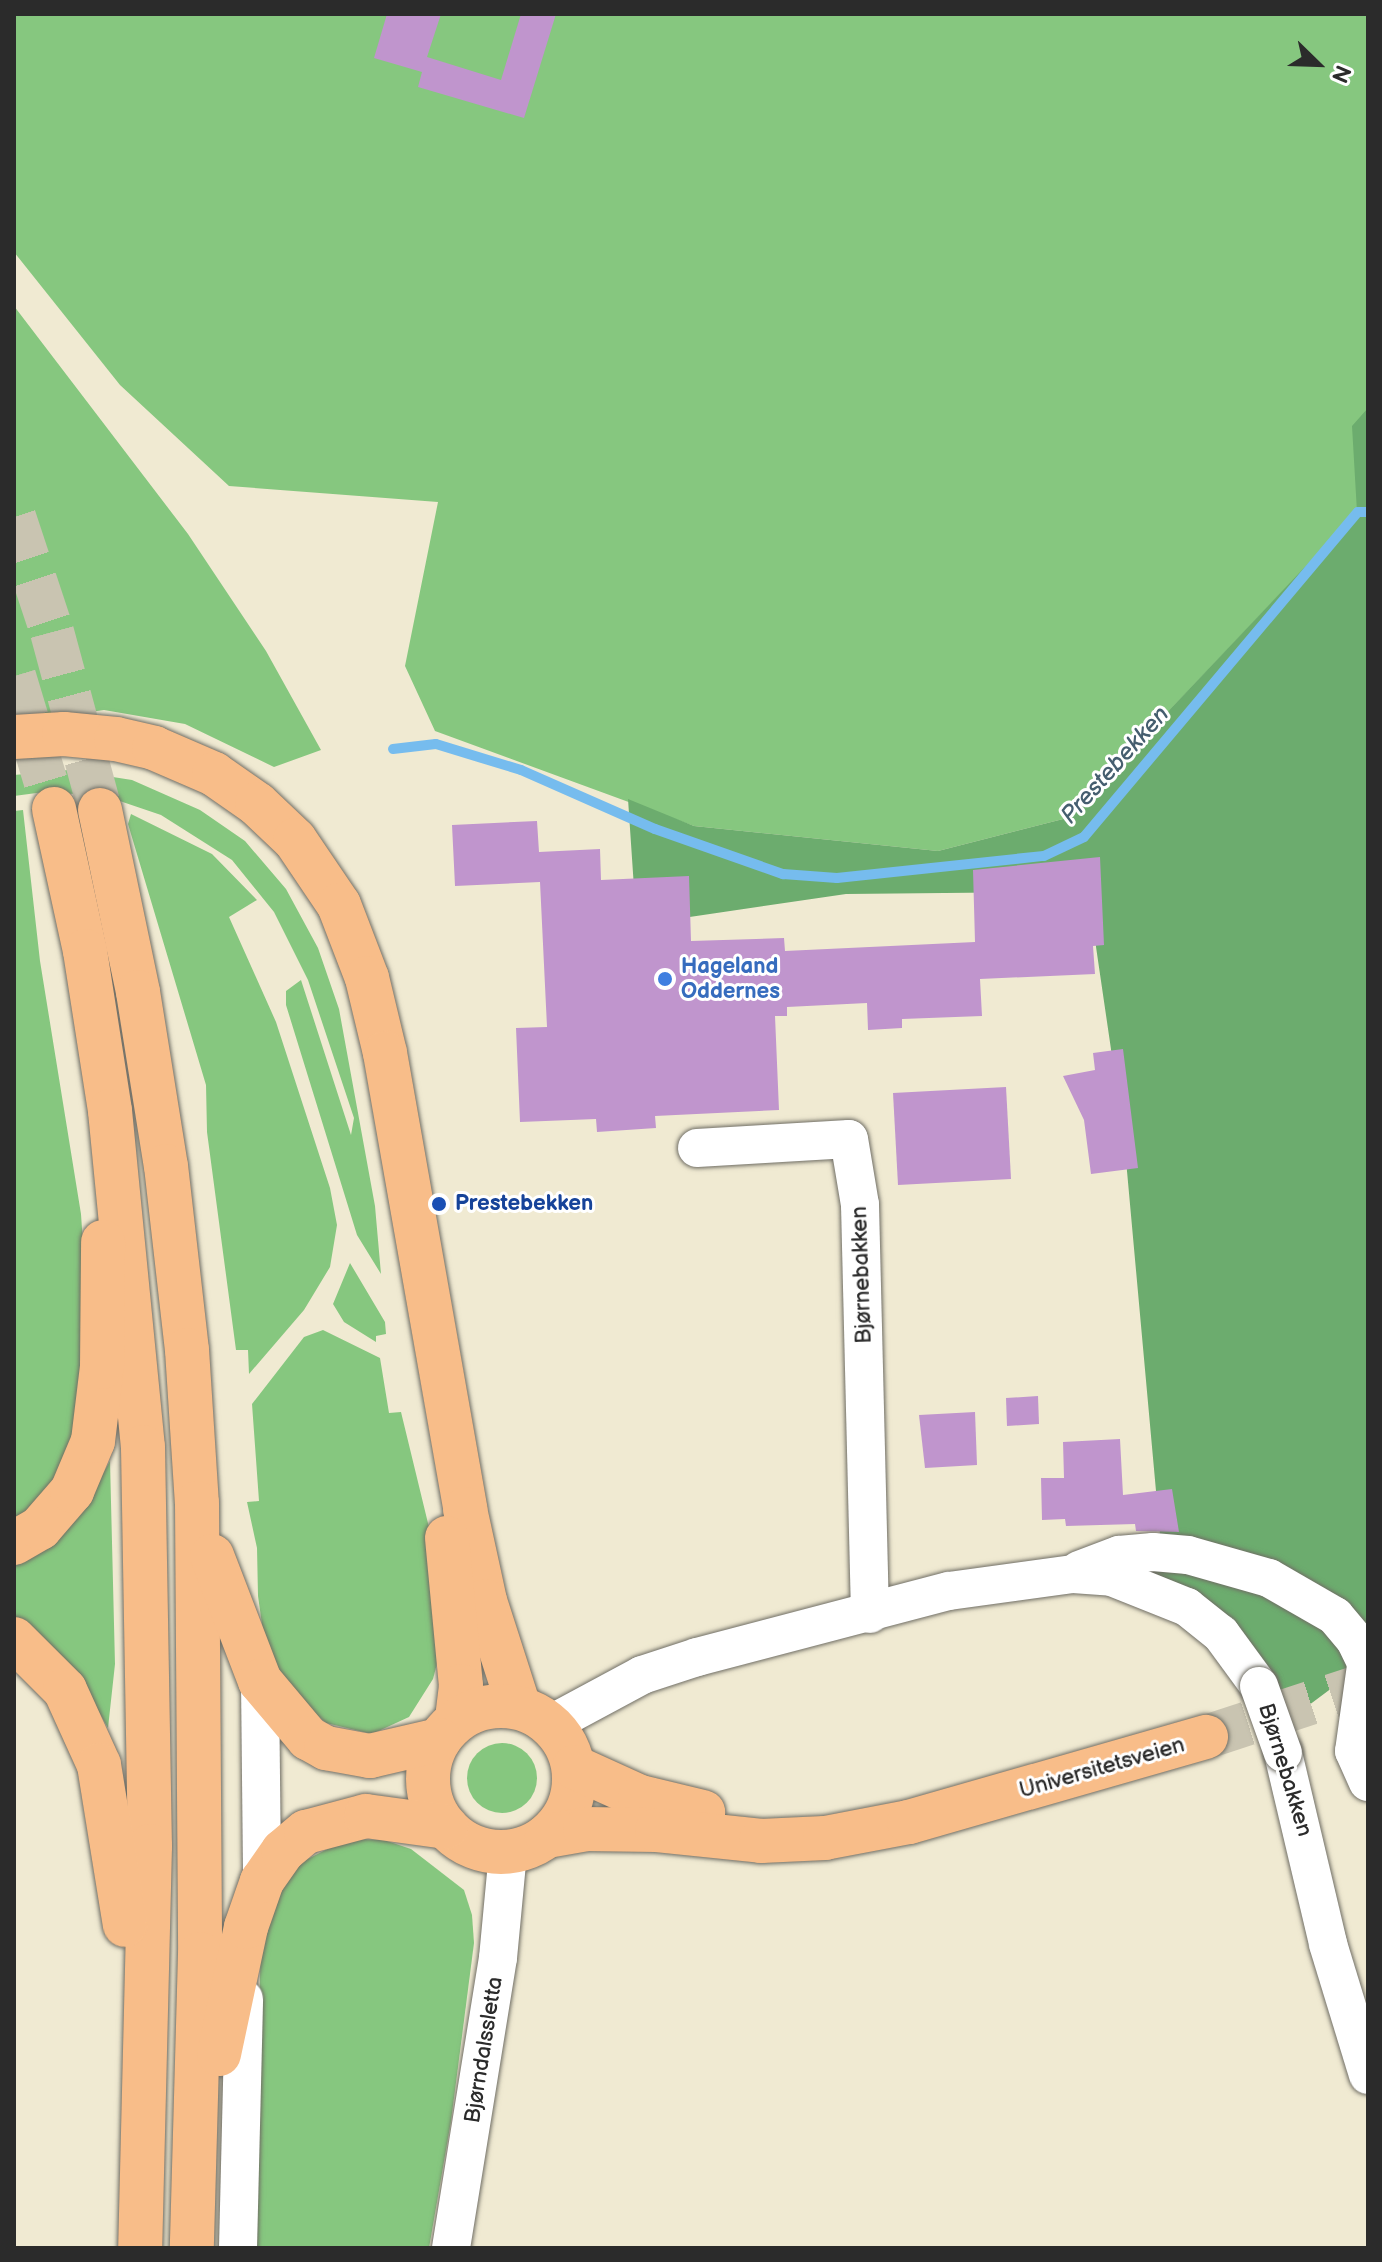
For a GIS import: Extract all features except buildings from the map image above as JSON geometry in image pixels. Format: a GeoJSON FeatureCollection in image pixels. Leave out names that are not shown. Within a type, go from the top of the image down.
{"type":"FeatureCollection","features":[{"type":"Feature","properties":{"kind":"main road"},"geometry":{"type":"LineString","coordinates":[[14,737],[64,734],[116,739],[154,748],[214,774],[257,804],[295,840],[339,905],[367,978],[385,1053],[465,1509],[485,1601],[535,1716],[574,1767],[570,1805],[527,1844],[474,1847],[446,1827],[395,1816],[327,1824],[283,1851],[262,1881],[246,1927],[193,2227]]}},
{"type":"Feature","properties":{"kind":"main road"},"geometry":{"type":"LineString","coordinates":[[14,760],[63,756],[112,761],[203,794],[278,856],[330,938],[358,1032],[442,1505],[461,1686],[448,1730],[431,1757],[429,1794],[446,1827]]}},
{"type":"Feature","properties":{"kind":"main road"},"geometry":{"type":"LineString","coordinates":[[54,809],[85,951],[110,1111],[143,1447],[150,1846],[140,2248]]}},
{"type":"Feature","properties":{"kind":"main road"},"geometry":{"type":"LineString","coordinates":[[100,810],[138,992],[166,1166],[187,1350],[197,1503],[200,1954],[193,2227]]}},
{"type":"Feature","properties":{"kind":"main road"},"geometry":{"type":"LineString","coordinates":[[14,1543],[57,1511],[72,1491],[93,1441],[102,1367],[110,1111]]}},
{"type":"Feature","properties":{"kind":"main road"},"geometry":{"type":"LineString","coordinates":[[197,1503],[231,1616],[260,1681],[292,1723],[326,1748],[379,1756],[448,1730],[480,1708],[535,1716]]}},
{"type":"Feature","properties":{"kind":"main road"},"geometry":{"type":"LineString","coordinates":[[14,1639],[65,1690],[99,1765],[119,1869],[145,2118]]}},
{"type":"Feature","properties":{"kind":"main road","name":"Universitetsveien"},"geometry":{"type":"LineString","coordinates":[[527,1844],[585,1829],[657,1830],[761,1841],[825,1838],[909,1822],[1206,1737],[917,1800],[831,1815],[769,1819],[665,1805],[574,1767]]}},
{"type":"Feature","properties":{"kind":"street","name":"Bjørnebakken"},"geometry":{"type":"LineString","coordinates":[[697,1148],[849,1139],[860,1205],[870,1614]]}},
{"type":"Feature","properties":{"kind":"street","name":"Bjørnebakken"},"geometry":{"type":"LineString","coordinates":[[1073,1574],[1119,1555],[1153,1552],[1188,1555],[1269,1578],[1335,1616],[1355,1640],[1367,1666],[1354,1751],[1368,1782]]}},
{"type":"Feature","properties":{"kind":"street","name":"Bjørnebakken"},"geometry":{"type":"LineString","coordinates":[[535,1716],[642,1675],[998,1580],[1073,1574],[1112,1577],[1187,1607],[1221,1634],[1259,1686],[1283,1753],[1328,1944],[1368,2075]]}},
{"type":"Feature","properties":{"kind":"street"},"geometry":{"type":"LineString","coordinates":[[260,1681],[262,1881]]}},
{"type":"Feature","properties":{"kind":"street","name":"Bjørndalssletta"},"geometry":{"type":"LineString","coordinates":[[451,2248],[498,1958],[527,1844]]}},
{"type":"Feature","properties":{"kind":"street"},"geometry":{"type":"LineString","coordinates":[[238,2248],[246,1927]]}},
{"type":"Feature","properties":{"kind":"green space"},"geometry":{"type":"Polygon","coordinates":[[[14,14],[1368,14],[1368,432],[1358,512],[1067,818],[938,851],[694,826],[435,731],[405,666],[438,502],[229,486],[120,385],[14,252],[14,14]]]}},
{"type":"Feature","properties":{"kind":"green space"},"geometry":{"type":"Polygon","coordinates":[[[14,306],[188,534],[266,651],[321,750],[274,767],[185,724],[104,710],[14,723],[14,306]]]}},
{"type":"Feature","properties":{"kind":"green space"},"geometry":{"type":"Polygon","coordinates":[[[1368,408],[1368,1670],[1356,1670],[1285,1723],[1255,1689],[1138,1586],[1160,1535],[1124,1138],[1095,940],[1044,892],[846,894],[649,923],[639,962],[628,799],[694,826],[938,851],[1067,818],[1357,512],[1352,426],[1368,408]]]}},
{"type":"Feature","properties":{"kind":"green space"},"geometry":{"type":"Polygon","coordinates":[[[68,770],[132,780],[200,810],[245,841],[286,889],[318,948],[339,1009],[375,1206],[381,1274],[357,1235],[286,1005],[286,991],[301,980],[351,1135],[354,1118],[308,980],[274,912],[232,860],[161,815],[105,796],[44,792],[14,796],[14,775],[68,770]]]}},
{"type":"Feature","properties":{"kind":"green space"},"geometry":{"type":"Polygon","coordinates":[[[23,810],[40,961],[81,1214],[89,1332],[73,1443],[60,1479],[14,1524],[14,811],[23,810]]]}},
{"type":"Feature","properties":{"kind":"green space"},"geometry":{"type":"Polygon","coordinates":[[[131,814],[212,854],[257,900],[229,917],[276,1022],[330,1188],[337,1225],[330,1267],[304,1310],[249,1374],[248,1350],[236,1350],[207,1132],[206,1085],[128,824],[131,814]]]}},
{"type":"Feature","properties":{"kind":"green space"},"geometry":{"type":"Polygon","coordinates":[[[350,1263],[385,1322],[386,1334],[376,1336],[376,1342],[344,1322],[333,1304],[350,1263]]]}},
{"type":"Feature","properties":{"kind":"green space"},"geometry":{"type":"Polygon","coordinates":[[[323,1330],[380,1358],[389,1413],[401,1412],[435,1552],[439,1656],[433,1679],[409,1717],[372,1734],[326,1723],[288,1689],[264,1638],[258,1596],[257,1548],[247,1502],[259,1501],[252,1404],[304,1337],[323,1330]]]}},
{"type":"Feature","properties":{"kind":"green space"},"geometry":{"type":"Polygon","coordinates":[[[110,1461],[115,1664],[108,1728],[84,1686],[14,1617],[14,1567],[78,1518],[110,1461]]]}},
{"type":"Feature","properties":{"kind":"green space"},"geometry":{"type":"Polygon","coordinates":[[[502,1743],[527,1753],[537,1778],[527,1803],[502,1813],[477,1803],[467,1778],[477,1753],[502,1743]]]}},
{"type":"Feature","properties":{"kind":"green space"},"geometry":{"type":"Polygon","coordinates":[[[347,1839],[384,1840],[411,1849],[464,1890],[472,1915],[474,1943],[451,2121],[429,2248],[254,2248],[261,1933],[273,1899],[298,1864],[347,1839]]]}},
{"type":"Feature","properties":{"kind":"waterway","name":"Prestebekken"},"geometry":{"type":"LineString","coordinates":[[393,749],[436,744],[521,770],[655,829],[783,874],[837,878],[1044,856],[1084,837],[1358,512],[1368,512]]}},
{"type":"Feature","properties":{"kind":"tunnel"},"geometry":{"type":"LineString","coordinates":[[14,517],[52,632],[100,810]]}},
{"type":"Feature","properties":{"kind":"tunnel"},"geometry":{"type":"LineString","coordinates":[[14,676],[54,809]]}},
{"type":"Feature","properties":{"kind":"tunnel"},"geometry":{"type":"LineString","coordinates":[[1206,1737],[1368,1684]]}},
{"type":"Feature","properties":{"kind":"place","name":"Hageland Oddernes"},"geometry":{"type":"Point","coordinates":[665,979]}},
{"type":"Feature","properties":{"kind":"place","name":"Prestebekken"},"geometry":{"type":"Point","coordinates":[439,1204]}}]}
